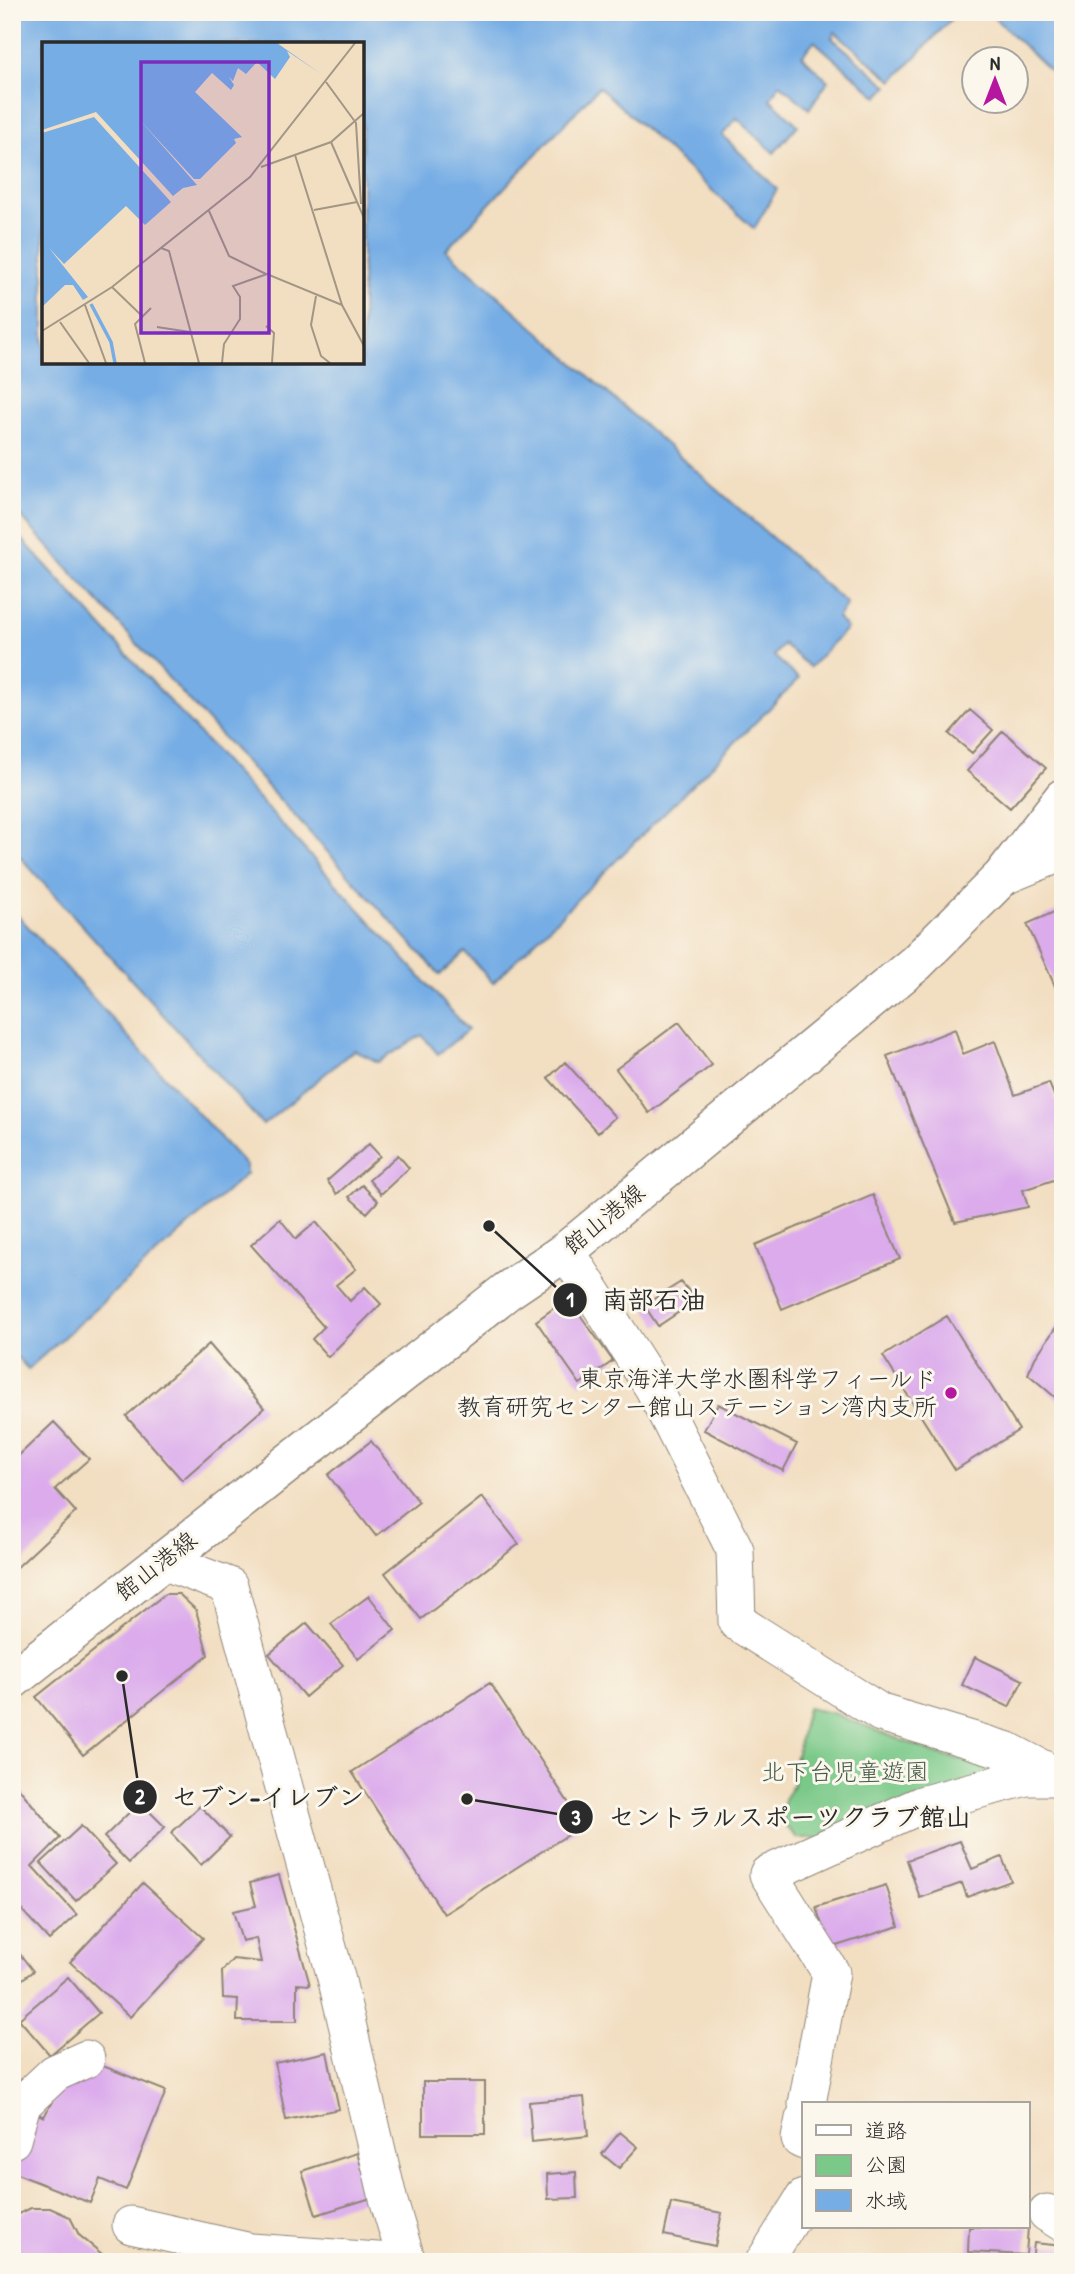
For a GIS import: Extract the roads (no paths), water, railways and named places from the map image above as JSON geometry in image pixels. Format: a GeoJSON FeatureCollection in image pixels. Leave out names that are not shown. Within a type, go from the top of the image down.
{"type":"FeatureCollection","features":[{"type":"Feature","properties":{"kind":"main road","name":"館山港線"},"geometry":{"type":"LineString","coordinates":[[12,1679],[507,1291],[566,1251],[916,963],[1002,877],[1063,799]]}},
{"type":"Feature","properties":{"kind":"street"},"geometry":{"type":"LineString","coordinates":[[1002,877],[1063,852]]}},
{"type":"Feature","properties":{"kind":"street"},"geometry":{"type":"LineString","coordinates":[[566,1251],[653,1387],[735,1549],[737,1622],[881,1713],[1008,1751],[1060,1778]]}},
{"type":"Feature","properties":{"kind":"street"},"geometry":{"type":"LineString","coordinates":[[163,1561],[229,1586],[337,1981],[389,2202],[407,2262]]}},
{"type":"Feature","properties":{"kind":"street"},"geometry":{"type":"LineString","coordinates":[[807,2102],[831,1973],[768,1874],[921,1805],[1026,1777],[1060,1778]]}},
{"type":"Feature","properties":{"kind":"street"},"geometry":{"type":"LineString","coordinates":[[12,2139],[22,2104],[55,2073],[86,2059]]}},
{"type":"Feature","properties":{"kind":"street"},"geometry":{"type":"LineString","coordinates":[[764,2262],[802,2201]]}},
{"type":"Feature","properties":{"kind":"street"},"geometry":{"type":"LineString","coordinates":[[131,2225],[251,2252],[391,2262]]}},
{"type":"Feature","properties":{"kind":"water"},"geometry":{"type":"Polygon","coordinates":[[[12,12],[958,12],[893,81],[835,32],[832,38],[888,86],[878,97],[814,41],[802,56],[828,81],[809,109],[780,84],[770,99],[798,125],[774,153],[737,118],[722,135],[777,189],[754,229],[599,87],[446,250],[847,604],[837,618],[847,628],[810,667],[783,644],[774,656],[799,679],[493,983],[465,952],[440,975],[12,507],[12,12]]]}},
{"type":"Feature","properties":{"kind":"water"},"geometry":{"type":"Polygon","coordinates":[[[988,12],[1063,12],[1063,83],[1030,52],[1030,46],[1024,46],[988,12]]]}},
{"type":"Feature","properties":{"kind":"water"},"geometry":{"type":"Polygon","coordinates":[[[12,528],[468,1030],[438,1054],[422,1035],[378,1062],[354,1050],[263,1125],[12,848],[12,528]]]}},
{"type":"Feature","properties":{"kind":"water"},"geometry":{"type":"Polygon","coordinates":[[[12,909],[246,1166],[246,1174],[28,1369],[12,1352],[12,909]]]}},
{"type":"Feature","properties":{"kind":"place","name":"南部石油"},"geometry":{"type":"Point","coordinates":[489,1226]}},
{"type":"Feature","properties":{"kind":"place","name":"東京海洋大学水圏科学フィールド 教育研究センター館山ステーション湾内支所"},"geometry":{"type":"Point","coordinates":[951,1393]}},
{"type":"Feature","properties":{"kind":"place","name":"セブン-イレブン"},"geometry":{"type":"Point","coordinates":[122,1676]}},
{"type":"Feature","properties":{"kind":"place","name":"セントラルスポーツクラブ館山"},"geometry":{"type":"Point","coordinates":[467,1799]}},
{"type":"Feature","properties":{"kind":"park label","name":"北下台児童遊園"},"geometry":{"type":"Point","coordinates":[845,1772]}}]}
